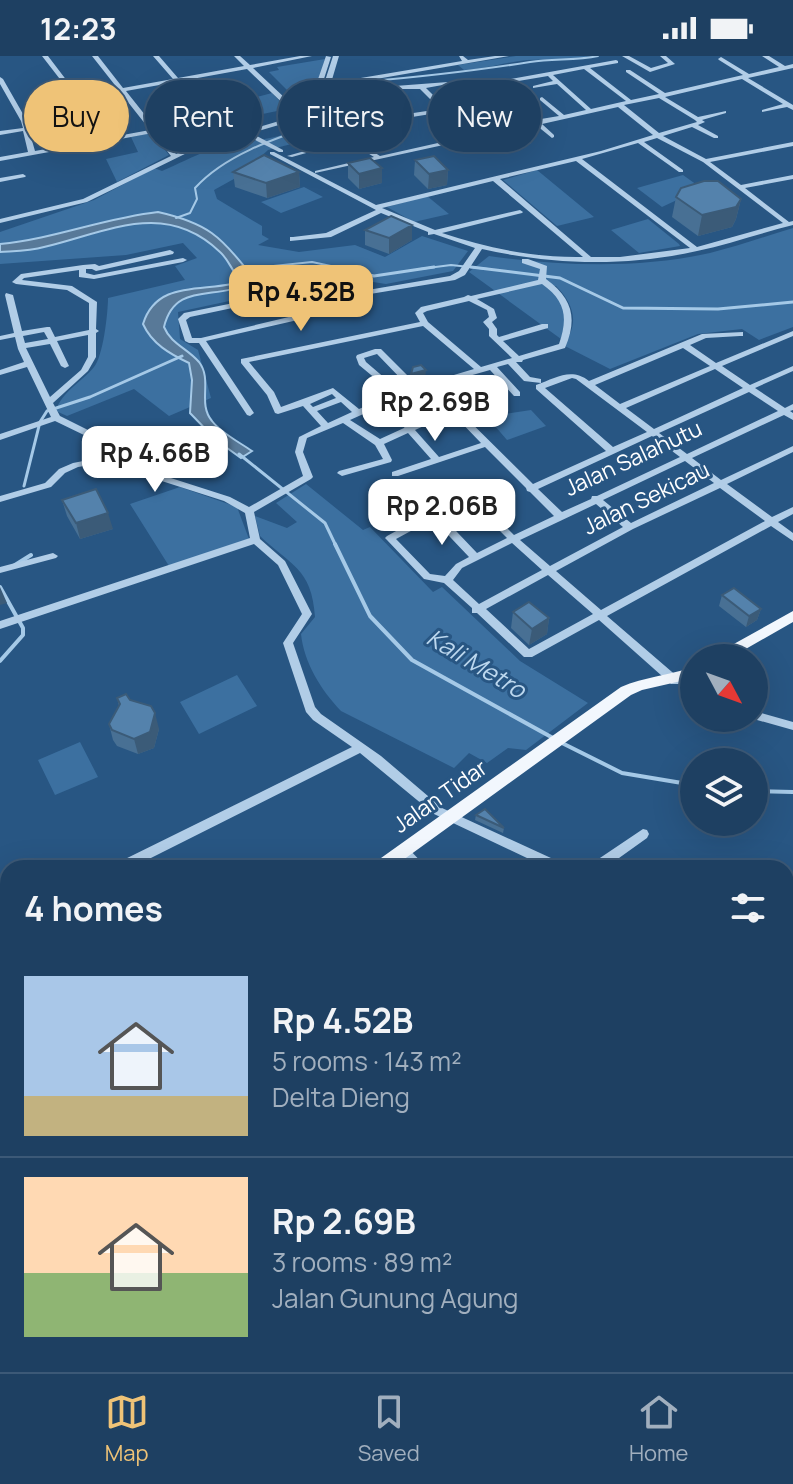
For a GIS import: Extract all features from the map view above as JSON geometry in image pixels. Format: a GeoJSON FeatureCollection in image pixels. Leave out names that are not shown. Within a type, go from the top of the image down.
{"type":"FeatureCollection","features":[{"type":"Feature","properties":{"kind":"main road"},"geometry":{"type":"LineString","coordinates":[[744,644],[793,616]]}},
{"type":"Feature","properties":{"kind":"main road","name":"Jalan Tidar"},"geometry":{"type":"LineString","coordinates":[[392,860],[621,695],[638,686],[680,679]]}},
{"type":"Feature","properties":{"kind":"street"},"geometry":{"type":"LineString","coordinates":[[45,56],[64,80]]}},
{"type":"Feature","properties":{"kind":"street"},"geometry":{"type":"LineString","coordinates":[[95,56],[114,80]]}},
{"type":"Feature","properties":{"kind":"street"},"geometry":{"type":"LineString","coordinates":[[156,56],[177,80],[309,56]]}},
{"type":"Feature","properties":{"kind":"street"},"geometry":{"type":"LineString","coordinates":[[237,56],[278,89]]}},
{"type":"Feature","properties":{"kind":"street"},"geometry":{"type":"LineString","coordinates":[[246,56],[251,66]]}},
{"type":"Feature","properties":{"kind":"street"},"geometry":{"type":"LineString","coordinates":[[277,65],[332,56],[326,80]]}},
{"type":"Feature","properties":{"kind":"street"},"geometry":{"type":"LineString","coordinates":[[459,56],[467,62]]}},
{"type":"Feature","properties":{"kind":"street"},"geometry":{"type":"LineString","coordinates":[[360,80],[506,56]]}},
{"type":"Feature","properties":{"kind":"street"},"geometry":{"type":"LineString","coordinates":[[625,56],[650,70],[672,65],[663,56]]}},
{"type":"Feature","properties":{"kind":"street"},"geometry":{"type":"LineString","coordinates":[[765,56],[793,76]]}},
{"type":"Feature","properties":{"kind":"street"},"geometry":{"type":"LineString","coordinates":[[721,59],[790,107]]}},
{"type":"Feature","properties":{"kind":"street"},"geometry":{"type":"LineString","coordinates":[[511,80],[616,62]]}},
{"type":"Feature","properties":{"kind":"street"},"geometry":{"type":"LineString","coordinates":[[541,121],[793,66]]}},
{"type":"Feature","properties":{"kind":"street"},"geometry":{"type":"LineString","coordinates":[[586,68],[630,102]]}},
{"type":"Feature","properties":{"kind":"street"},"geometry":{"type":"LineString","coordinates":[[628,71],[716,137]]}},
{"type":"Feature","properties":{"kind":"street"},"geometry":{"type":"LineString","coordinates":[[548,73],[590,111]]}},
{"type":"Feature","properties":{"kind":"street"},"geometry":{"type":"LineString","coordinates":[[1,82],[24,125]]}},
{"type":"Feature","properties":{"kind":"street"},"geometry":{"type":"LineString","coordinates":[[541,86],[557,82]]}},
{"type":"Feature","properties":{"kind":"street"},"geometry":{"type":"LineString","coordinates":[[412,87],[428,86]]}},
{"type":"Feature","properties":{"kind":"street"},"geometry":{"type":"LineString","coordinates":[[421,87],[428,94]]}},
{"type":"Feature","properties":{"kind":"street"},"geometry":{"type":"LineString","coordinates":[[0,94],[9,93]]}},
{"type":"Feature","properties":{"kind":"street"},"geometry":{"type":"LineString","coordinates":[[129,99],[145,119]]}},
{"type":"Feature","properties":{"kind":"street"},"geometry":{"type":"LineString","coordinates":[[542,99],[563,117]]}},
{"type":"Feature","properties":{"kind":"street"},"geometry":{"type":"LineString","coordinates":[[620,105],[659,136],[705,161],[791,224]]}},
{"type":"Feature","properties":{"kind":"street"},"geometry":{"type":"LineString","coordinates":[[764,111],[790,107]]}},
{"type":"Feature","properties":{"kind":"street"},"geometry":{"type":"LineString","coordinates":[[293,239],[328,235],[369,205],[640,142],[724,112]]}},
{"type":"Feature","properties":{"kind":"street"},"geometry":{"type":"LineString","coordinates":[[541,125],[552,136]]}},
{"type":"Feature","properties":{"kind":"street"},"geometry":{"type":"LineString","coordinates":[[0,133],[24,129]]}},
{"type":"Feature","properties":{"kind":"street"},"geometry":{"type":"LineString","coordinates":[[262,141],[369,205],[431,234],[478,249],[523,257],[589,259],[696,249],[791,224]]}},
{"type":"Feature","properties":{"kind":"street"},"geometry":{"type":"LineString","coordinates":[[640,142],[681,171]]}},
{"type":"Feature","properties":{"kind":"street"},"geometry":{"type":"LineString","coordinates":[[705,161],[793,144]]}},
{"type":"Feature","properties":{"kind":"street"},"geometry":{"type":"LineString","coordinates":[[317,172],[428,145]]}},
{"type":"Feature","properties":{"kind":"street"},"geometry":{"type":"LineString","coordinates":[[0,150],[2,159],[38,152]]}},
{"type":"Feature","properties":{"kind":"street"},"geometry":{"type":"LineString","coordinates":[[273,150],[290,156],[297,164],[317,172],[333,184]]}},
{"type":"Feature","properties":{"kind":"street"},"geometry":{"type":"LineString","coordinates":[[171,152],[174,156]]}},
{"type":"Feature","properties":{"kind":"street"},"geometry":{"type":"LineString","coordinates":[[0,221],[85,201],[186,152]]}},
{"type":"Feature","properties":{"kind":"street"},"geometry":{"type":"LineString","coordinates":[[290,156],[305,152]]}},
{"type":"Feature","properties":{"kind":"street"},"geometry":{"type":"LineString","coordinates":[[369,152],[377,156]]}},
{"type":"Feature","properties":{"kind":"street"},"geometry":{"type":"LineString","coordinates":[[577,158],[696,249]]}},
{"type":"Feature","properties":{"kind":"street"},"geometry":{"type":"LineString","coordinates":[[0,180],[23,176]]}},
{"type":"Feature","properties":{"kind":"street"},"geometry":{"type":"LineString","coordinates":[[741,187],[793,177]]}},
{"type":"Feature","properties":{"kind":"street"},"geometry":{"type":"LineString","coordinates":[[494,178],[589,259]]}},
{"type":"Feature","properties":{"kind":"street"},"geometry":{"type":"LineString","coordinates":[[431,234],[520,212]]}},
{"type":"Feature","properties":{"kind":"street"},"geometry":{"type":"LineString","coordinates":[[356,294],[334,309],[201,340],[186,339],[183,317],[320,287],[356,294],[452,278],[464,270],[478,249]]}},
{"type":"Feature","properties":{"kind":"street"},"geometry":{"type":"LineString","coordinates":[[170,252],[109,269],[83,267],[23,276],[4,295],[29,363],[52,409],[146,473],[227,499],[249,511],[255,540],[282,563],[307,614],[288,643],[310,709],[450,818],[542,860]]}},
{"type":"Feature","properties":{"kind":"street"},"geometry":{"type":"LineString","coordinates":[[249,511],[272,501],[304,480],[308,475],[300,455],[299,441],[326,426],[399,394],[562,346],[570,317],[565,299],[523,257]]}},
{"type":"Feature","properties":{"kind":"street"},"geometry":{"type":"LineString","coordinates":[[83,267],[82,275],[94,277],[183,260]]}},
{"type":"Feature","properties":{"kind":"street"},"geometry":{"type":"LineString","coordinates":[[480,370],[425,323],[419,313],[468,297],[545,279]]}},
{"type":"Feature","properties":{"kind":"street"},"geometry":{"type":"LineString","coordinates":[[0,437],[42,425],[90,363],[95,331],[93,302],[88,295],[69,288],[16,282]]}},
{"type":"Feature","properties":{"kind":"street"},"geometry":{"type":"LineString","coordinates":[[468,297],[490,309],[493,318],[487,322],[498,340],[527,379],[538,381]]}},
{"type":"Feature","properties":{"kind":"street"},"geometry":{"type":"LineString","coordinates":[[357,412],[341,399],[278,411],[271,394],[244,361],[425,323]]}},
{"type":"Feature","properties":{"kind":"street"},"geometry":{"type":"LineString","coordinates":[[498,340],[545,326]]}},
{"type":"Feature","properties":{"kind":"street"},"geometry":{"type":"LineString","coordinates":[[0,338],[47,329],[65,366]]}},
{"type":"Feature","properties":{"kind":"street"},"geometry":{"type":"LineString","coordinates":[[22,346],[95,331]]}},
{"type":"Feature","properties":{"kind":"street"},"geometry":{"type":"LineString","coordinates":[[618,408],[793,333]]}},
{"type":"Feature","properties":{"kind":"street"},"geometry":{"type":"LineString","coordinates":[[589,384],[705,336],[740,334]]}},
{"type":"Feature","properties":{"kind":"street"},"geometry":{"type":"LineString","coordinates":[[201,340],[250,413]]}},
{"type":"Feature","properties":{"kind":"street"},"geometry":{"type":"LineString","coordinates":[[684,345],[790,412]]}},
{"type":"Feature","properties":{"kind":"street"},"geometry":{"type":"LineString","coordinates":[[399,394],[360,357],[378,351],[407,380]]}},
{"type":"Feature","properties":{"kind":"street"},"geometry":{"type":"LineString","coordinates":[[0,373],[29,363]]}},
{"type":"Feature","properties":{"kind":"street"},"geometry":{"type":"LineString","coordinates":[[492,367],[517,394]]}},
{"type":"Feature","properties":{"kind":"street"},"geometry":{"type":"LineString","coordinates":[[530,489],[793,368]]}},
{"type":"Feature","properties":{"kind":"street"},"geometry":{"type":"LineString","coordinates":[[612,451],[539,387],[572,375],[589,384],[793,538]]}},
{"type":"Feature","properties":{"kind":"street"},"geometry":{"type":"LineString","coordinates":[[428,385],[559,515]]}},
{"type":"Feature","properties":{"kind":"street"},"geometry":{"type":"LineString","coordinates":[[309,406],[326,426]]}},
{"type":"Feature","properties":{"kind":"street"},"geometry":{"type":"LineString","coordinates":[[378,443],[408,428],[457,412]]}},
{"type":"Feature","properties":{"kind":"street","name":"Jalan Salahutu"},"geometry":{"type":"LineString","coordinates":[[447,580],[459,566],[559,515],[790,412]]}},
{"type":"Feature","properties":{"kind":"street"},"geometry":{"type":"LineString","coordinates":[[342,473],[388,460],[378,443],[343,419]]}},
{"type":"Feature","properties":{"kind":"street"},"geometry":{"type":"LineString","coordinates":[[408,428],[436,459]]}},
{"type":"Feature","properties":{"kind":"street"},"geometry":{"type":"LineString","coordinates":[[395,474],[486,444]]}},
{"type":"Feature","properties":{"kind":"street","name":"Jalan Sekicau"},"geometry":{"type":"LineString","coordinates":[[476,610],[630,527],[793,449]]}},
{"type":"Feature","properties":{"kind":"street"},"geometry":{"type":"LineString","coordinates":[[0,499],[48,485],[62,471],[76,465],[120,457]]}},
{"type":"Feature","properties":{"kind":"street"},"geometry":{"type":"LineString","coordinates":[[475,557],[434,514],[427,501],[447,489],[461,487],[547,570],[675,681]]}},
{"type":"Feature","properties":{"kind":"street"},"geometry":{"type":"LineString","coordinates":[[595,498],[630,527]]}},
{"type":"Feature","properties":{"kind":"street"},"geometry":{"type":"LineString","coordinates":[[434,514],[390,538],[427,577],[447,580],[476,610],[528,654],[793,510]]}},
{"type":"Feature","properties":{"kind":"street"},"geometry":{"type":"LineString","coordinates":[[0,625],[255,540]]}},
{"type":"Feature","properties":{"kind":"street"},"geometry":{"type":"LineString","coordinates":[[7,568],[53,556]]}},
{"type":"Feature","properties":{"kind":"street"},"geometry":{"type":"LineString","coordinates":[[768,719],[793,726]]}},
{"type":"Feature","properties":{"kind":"street"},"geometry":{"type":"LineString","coordinates":[[135,860],[361,748]]}},
{"type":"Feature","properties":{"kind":"street"},"geometry":{"type":"LineString","coordinates":[[606,860],[643,834]]}},
{"type":"Feature","properties":{"kind":"street"},"geometry":{"type":"LineString","coordinates":[[404,852],[412,860]]}},
{"type":"Feature","properties":{"kind":"shaded area"},"geometry":{"type":"Polygon","coordinates":[[[516,56],[590,56],[527,60],[464,70],[458,65],[516,56]]]}},
{"type":"Feature","properties":{"kind":"shaded area"},"geometry":{"type":"Polygon","coordinates":[[[325,59],[318,80],[278,81],[269,72],[279,70],[277,67],[325,59]]]}},
{"type":"Feature","properties":{"kind":"shaded area"},"geometry":{"type":"Polygon","coordinates":[[[272,93],[278,99],[278,111],[262,114],[262,96],[272,93]]]}},
{"type":"Feature","properties":{"kind":"shaded area"},"geometry":{"type":"Polygon","coordinates":[[[145,134],[145,152],[167,152],[169,155],[117,182],[106,159],[138,152],[131,137],[145,134]]]}},
{"type":"Feature","properties":{"kind":"shaded area"},"geometry":{"type":"Polygon","coordinates":[[[278,136],[278,147],[268,150],[241,175],[214,190],[217,199],[262,226],[262,235],[269,239],[258,245],[299,252],[355,245],[385,257],[422,236],[468,251],[453,271],[386,284],[327,275],[270,278],[266,283],[271,292],[178,312],[180,339],[198,350],[211,398],[169,416],[134,389],[67,416],[56,411],[62,398],[97,362],[108,298],[185,280],[175,266],[197,258],[183,243],[126,255],[0,264],[0,232],[94,200],[154,168],[162,171],[205,152],[262,152],[262,139],[278,136]]]}},
{"type":"Feature","properties":{"kind":"shaded area"},"geometry":{"type":"Polygon","coordinates":[[[537,170],[594,217],[557,226],[503,180],[537,170]]]}},
{"type":"Feature","properties":{"kind":"shaded area"},"geometry":{"type":"Polygon","coordinates":[[[683,175],[711,195],[679,199],[662,207],[637,188],[683,175]]]}},
{"type":"Feature","properties":{"kind":"shaded area"},"geometry":{"type":"Polygon","coordinates":[[[304,187],[323,197],[281,213],[261,202],[304,187]]]}},
{"type":"Feature","properties":{"kind":"shaded area"},"geometry":{"type":"Polygon","coordinates":[[[427,196],[449,214],[414,222],[387,207],[427,196]]]}},
{"type":"Feature","properties":{"kind":"shaded area"},"geometry":{"type":"Polygon","coordinates":[[[158,212],[189,221],[212,233],[251,275],[248,283],[236,288],[198,294],[177,303],[164,327],[203,369],[206,407],[212,421],[252,451],[241,458],[216,440],[190,413],[192,380],[189,363],[156,343],[143,324],[149,311],[168,295],[232,284],[238,277],[220,252],[199,236],[157,223],[113,228],[39,248],[0,252],[0,244],[158,212]]]}},
{"type":"Feature","properties":{"kind":"shaded area"},"geometry":{"type":"Polygon","coordinates":[[[648,219],[680,246],[639,253],[611,230],[648,219]]]}},
{"type":"Feature","properties":{"kind":"shaded area"},"geometry":{"type":"Polygon","coordinates":[[[793,228],[793,327],[759,340],[742,329],[698,334],[610,369],[563,345],[572,329],[573,314],[556,286],[551,286],[561,298],[565,311],[561,339],[469,272],[489,256],[544,262],[655,262],[720,250],[793,228]]]}},
{"type":"Feature","properties":{"kind":"shaded area"},"geometry":{"type":"Polygon","coordinates":[[[486,389],[505,414],[531,410],[546,426],[507,440],[488,418],[469,421],[447,397],[486,389]]]}},
{"type":"Feature","properties":{"kind":"shaded area"},"geometry":{"type":"Polygon","coordinates":[[[306,484],[363,530],[370,527],[433,592],[442,587],[520,661],[588,703],[526,750],[508,748],[487,763],[469,753],[454,768],[341,711],[315,676],[303,645],[301,634],[315,617],[309,588],[298,569],[260,536],[255,516],[287,528],[297,522],[276,503],[306,484]]]}},
{"type":"Feature","properties":{"kind":"shaded area"},"geometry":{"type":"Polygon","coordinates":[[[180,487],[237,507],[249,539],[169,566],[130,504],[180,487]]]}},
{"type":"Feature","properties":{"kind":"shaded area"},"geometry":{"type":"Polygon","coordinates":[[[237,675],[257,706],[199,734],[180,702],[237,675]]]}},
{"type":"Feature","properties":{"kind":"shaded area"},"geometry":{"type":"Polygon","coordinates":[[[80,742],[98,777],[55,795],[38,760],[80,742]]]}},
{"type":"Feature","properties":{"kind":"building"},"geometry":{"type":"Polygon","coordinates":[[[264,155],[299,172],[266,183],[233,172],[264,155]]]}},
{"type":"Feature","properties":{"kind":"building"},"geometry":{"type":"Polygon","coordinates":[[[434,156],[448,170],[429,174],[415,160],[434,156]]]}},
{"type":"Feature","properties":{"kind":"building"},"geometry":{"type":"Polygon","coordinates":[[[370,158],[382,168],[359,174],[348,163],[370,158]]]}},
{"type":"Feature","properties":{"kind":"building"},"geometry":{"type":"Polygon","coordinates":[[[704,181],[718,181],[741,199],[736,207],[702,215],[676,197],[681,188],[704,181]]]}},
{"type":"Feature","properties":{"kind":"building"},"geometry":{"type":"Polygon","coordinates":[[[391,216],[412,225],[389,238],[365,230],[391,216]]]}},
{"type":"Feature","properties":{"kind":"building"},"geometry":{"type":"Polygon","coordinates":[[[421,365],[426,370],[411,374],[413,367],[421,365]]]}},
{"type":"Feature","properties":{"kind":"building"},"geometry":{"type":"Polygon","coordinates":[[[96,489],[108,513],[76,523],[62,500],[96,489]]]}},
{"type":"Feature","properties":{"kind":"building"},"geometry":{"type":"Polygon","coordinates":[[[734,588],[761,609],[749,616],[722,595],[734,588]]]}},
{"type":"Feature","properties":{"kind":"building"},"geometry":{"type":"Polygon","coordinates":[[[529,602],[549,618],[532,629],[513,612],[529,602]]]}},
{"type":"Feature","properties":{"kind":"building"},"geometry":{"type":"Polygon","coordinates":[[[126,694],[130,700],[151,706],[155,713],[150,732],[134,739],[112,730],[109,724],[120,704],[117,698],[126,694]]]}},
{"type":"Feature","properties":{"kind":"building"},"geometry":{"type":"Polygon","coordinates":[[[485,809],[504,828],[476,815],[485,809]]]}},
{"type":"Feature","properties":{"kind":"waterway"},"geometry":{"type":"LineString","coordinates":[[176,218],[190,213],[197,199],[195,188],[227,162],[266,143],[346,114],[353,102],[352,89],[362,82],[598,56]]}},
{"type":"Feature","properties":{"kind":"waterway"},"geometry":{"type":"LineString","coordinates":[[260,267],[244,269],[312,262],[340,268]]}},
{"type":"Feature","properties":{"kind":"waterway"},"geometry":{"type":"LineString","coordinates":[[425,268],[451,265],[481,268]]}},
{"type":"Feature","properties":{"kind":"waterway"},"geometry":{"type":"LineString","coordinates":[[425,268],[434,267]]}},
{"type":"Feature","properties":{"kind":"waterway"},"geometry":{"type":"LineString","coordinates":[[471,267],[481,268]]}},
{"type":"Feature","properties":{"kind":"waterway"},"geometry":{"type":"LineString","coordinates":[[340,268],[345,269]]}},
{"type":"Feature","properties":{"kind":"waterway"},"geometry":{"type":"LineString","coordinates":[[340,268],[374,276],[425,268]]}},
{"type":"Feature","properties":{"kind":"waterway"},"geometry":{"type":"LineString","coordinates":[[420,269],[425,268]]}},
{"type":"Feature","properties":{"kind":"waterway"},"geometry":{"type":"LineString","coordinates":[[481,268],[488,269]]}},
{"type":"Feature","properties":{"kind":"waterway"},"geometry":{"type":"LineString","coordinates":[[481,268],[560,278],[623,308],[718,309],[793,302]]}},
{"type":"Feature","properties":{"kind":"waterway"},"geometry":{"type":"LineString","coordinates":[[24,486],[40,422],[47,411],[90,397],[182,356]]}},
{"type":"Feature","properties":{"kind":"waterway","name":"Kali Metro"},"geometry":{"type":"LineString","coordinates":[[239,454],[325,523],[336,546]]}},
{"type":"Feature","properties":{"kind":"waterway","name":"Kali Metro"},"geometry":{"type":"LineString","coordinates":[[335,544],[370,616],[412,660],[553,738]]}},
{"type":"Feature","properties":{"kind":"waterway"},"geometry":{"type":"LineString","coordinates":[[15,565],[31,555]]}},
{"type":"Feature","properties":{"kind":"waterway"},"geometry":{"type":"LineString","coordinates":[[0,587],[23,628],[23,635],[0,661]]}},
{"type":"Feature","properties":{"kind":"waterway","name":"Kali Metro"},"geometry":{"type":"LineString","coordinates":[[560,742],[622,773],[680,783]]}},
{"type":"Feature","properties":{"kind":"waterway","name":"Kali Metro"},"geometry":{"type":"LineString","coordinates":[[768,791],[793,792]]}}]}
